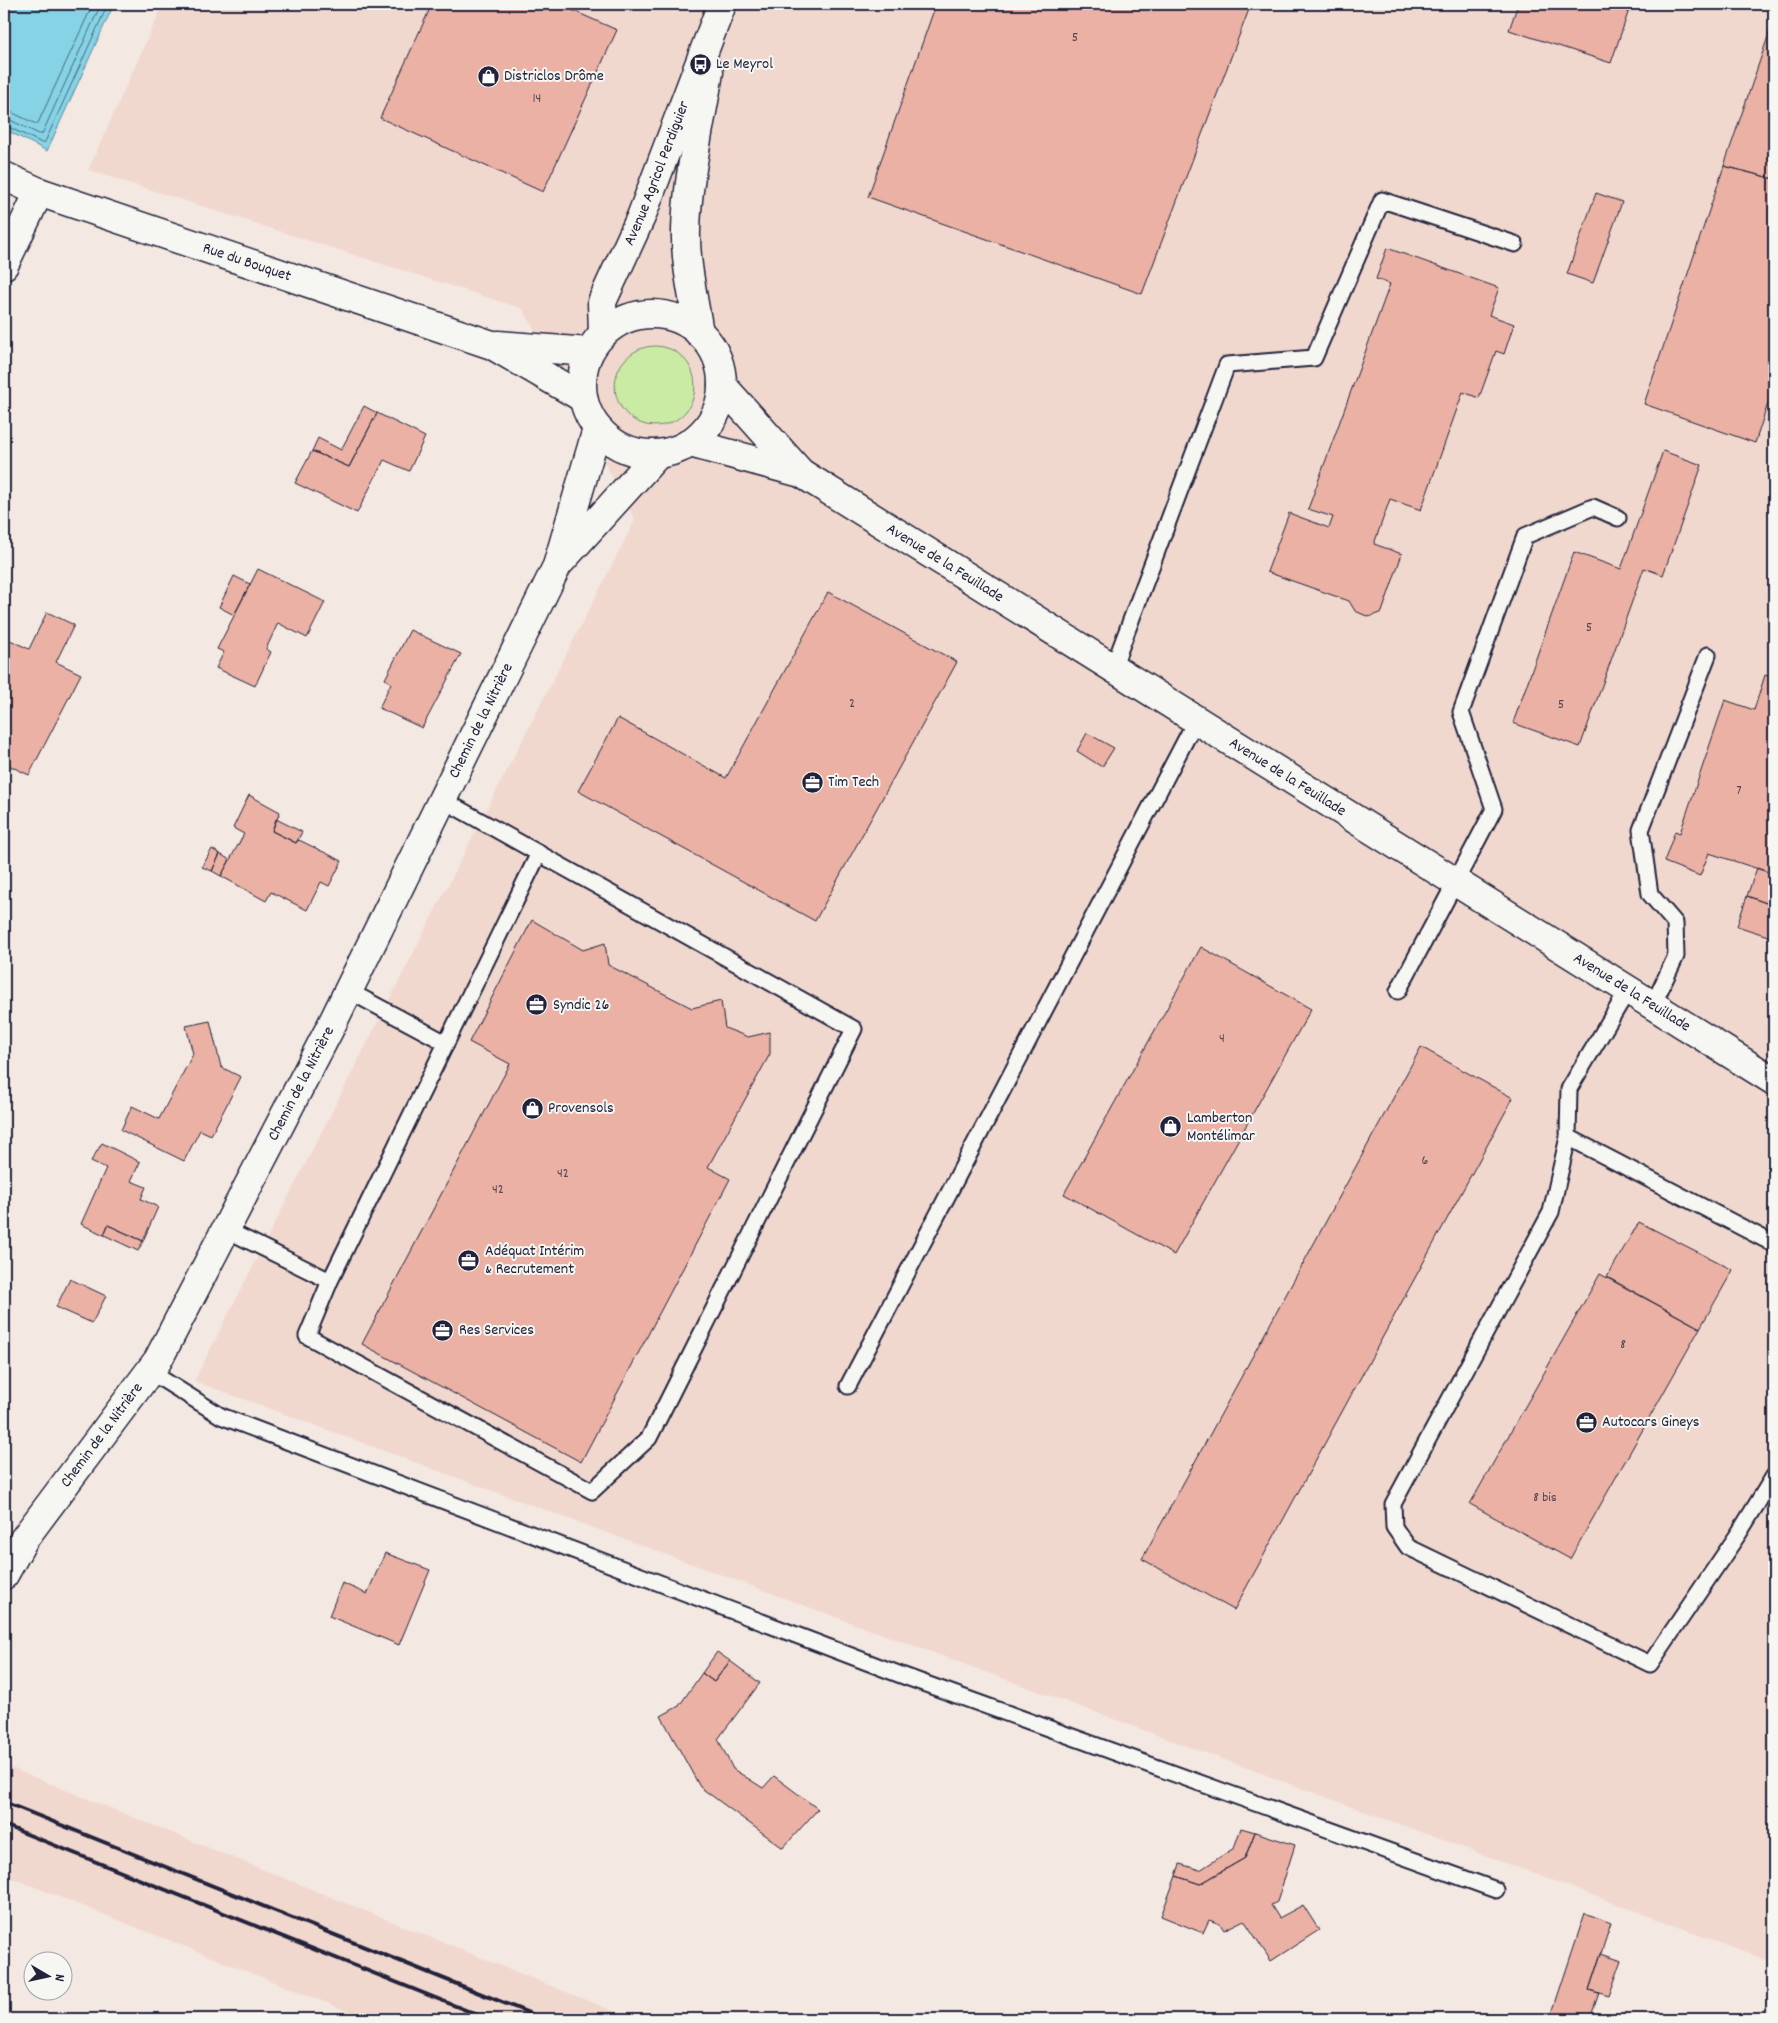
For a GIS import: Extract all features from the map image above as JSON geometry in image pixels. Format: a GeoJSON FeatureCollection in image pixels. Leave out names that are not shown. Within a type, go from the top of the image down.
{"type":"FeatureCollection","features":[{"type":"Feature","properties":{"kind":"street","name":"Avenue Agricol Perdiguier"},"geometry":{"type":"LineString","coordinates":[[699,333],[689,274],[686,231],[690,188],[721,8]]}},
{"type":"Feature","properties":{"kind":"street","name":"Avenue Agricol Perdiguier"},"geometry":{"type":"LineString","coordinates":[[596,343],[602,302],[641,217],[721,8]]}},
{"type":"Feature","properties":{"kind":"street","name":"Rue du Bouquet"},"geometry":{"type":"LineString","coordinates":[[4,176],[39,192],[492,345],[582,398]]}},
{"type":"Feature","properties":{"kind":"street"},"geometry":{"type":"LineString","coordinates":[[4,265],[39,192]]}},
{"type":"Feature","properties":{"kind":"street"},"geometry":{"type":"LineString","coordinates":[[641,315],[662,315],[682,321],[699,333],[711,348],[720,366],[722,385],[717,408],[706,428],[690,443],[674,451],[658,454],[640,454],[624,449],[609,440],[597,429],[588,414],[582,398],[582,374],[596,343],[620,322],[641,315]]}},
{"type":"Feature","properties":{"kind":"street","name":"Rue du Bouquet"},"geometry":{"type":"LineString","coordinates":[[492,345],[596,343]]}},
{"type":"Feature","properties":{"kind":"street","name":"Avenue de la Feuillade"},"geometry":{"type":"LineString","coordinates":[[722,385],[801,473],[1774,1081]]}},
{"type":"Feature","properties":{"kind":"street","name":"Chemin de la Nitrière"},"geometry":{"type":"LineString","coordinates":[[4,1576],[24,1539],[158,1360],[349,990],[557,566],[597,429]]}},
{"type":"Feature","properties":{"kind":"street","name":"Avenue de la Feuillade"},"geometry":{"type":"LineString","coordinates":[[690,443],[801,473]]}},
{"type":"Feature","properties":{"kind":"street","name":"Chemin de la Nitrière"},"geometry":{"type":"LineString","coordinates":[[557,566],[658,454]]}},
{"type":"Feature","properties":{"kind":"lane"},"geometry":{"type":"LineString","coordinates":[[1113,668],[1228,365],[1314,358],[1382,200],[1515,244]]}},
{"type":"Feature","properties":{"kind":"lane"},"geometry":{"type":"LineString","coordinates":[[1398,991],[1494,808],[1461,712],[1525,536],[1594,507],[1618,518]]}},
{"type":"Feature","properties":{"kind":"lane"},"geometry":{"type":"LineString","coordinates":[[1653,1005],[1676,956],[1675,923],[1650,894],[1641,830],[1708,655]]}},
{"type":"Feature","properties":{"kind":"lane"},"geometry":{"type":"LineString","coordinates":[[848,1386],[1196,720]]}},
{"type":"Feature","properties":{"kind":"lane"},"geometry":{"type":"LineString","coordinates":[[443,800],[539,853],[854,1029],[649,1438],[592,1492],[307,1336],[330,1281],[539,853]]}},
{"type":"Feature","properties":{"kind":"lane"},"geometry":{"type":"LineString","coordinates":[[349,990],[446,1043]]}},
{"type":"Feature","properties":{"kind":"lane"},"geometry":{"type":"LineString","coordinates":[[1628,990],[1570,1089],[1568,1137],[1551,1212],[1394,1504],[1394,1527],[1408,1547],[1650,1664],[1739,1533],[1774,1476]]}},
{"type":"Feature","properties":{"kind":"lane"},"geometry":{"type":"LineString","coordinates":[[1568,1137],[1774,1244]]}},
{"type":"Feature","properties":{"kind":"lane"},"geometry":{"type":"LineString","coordinates":[[225,1229],[330,1281]]}},
{"type":"Feature","properties":{"kind":"lane"},"geometry":{"type":"LineString","coordinates":[[149,1371],[221,1416],[901,1675],[1496,1890]]}},
{"type":"Feature","properties":{"kind":"shaded area"},"geometry":{"type":"Polygon","coordinates":[[[163,4],[1774,4],[1774,1962],[194,1381],[635,520],[523,309],[88,170],[163,4]]]}},
{"type":"Feature","properties":{"kind":"shaded area"},"geometry":{"type":"Polygon","coordinates":[[[4,1765],[633,2019],[367,2019],[4,1875],[4,1765]]]}},
{"type":"Feature","properties":{"kind":"green space"},"geometry":{"type":"Polygon","coordinates":[[[655,346],[670,349],[683,358],[692,371],[695,386],[692,401],[683,414],[670,423],[655,426],[640,423],[627,414],[618,401],[615,386],[618,371],[627,358],[640,349],[655,346]]]}},
{"type":"Feature","properties":{"kind":"water"},"geometry":{"type":"Polygon","coordinates":[[[4,4],[114,4],[47,151],[4,129],[4,4]]]}},
{"type":"Feature","properties":{"kind":"building"},"geometry":{"type":"Polygon","coordinates":[[[432,4],[558,4],[617,30],[543,192],[380,118],[432,4]]]}},
{"type":"Feature","properties":{"kind":"building"},"geometry":{"type":"Polygon","coordinates":[[[936,4],[1251,4],[1142,294],[868,197],[936,4]]]}},
{"type":"Feature","properties":{"kind":"building"},"geometry":{"type":"Polygon","coordinates":[[[1518,4],[1631,4],[1611,63],[1509,30],[1518,4]]]}},
{"type":"Feature","properties":{"kind":"building"},"geometry":{"type":"Polygon","coordinates":[[[1774,19],[1774,179],[1724,166],[1774,19]]]}},
{"type":"Feature","properties":{"kind":"building"},"geometry":{"type":"Polygon","coordinates":[[[1724,166],[1774,179],[1774,385],[1755,443],[1644,404],[1724,166]]]}},
{"type":"Feature","properties":{"kind":"building"},"geometry":{"type":"Polygon","coordinates":[[[1596,193],[1622,202],[1593,283],[1567,274],[1596,193]]]}},
{"type":"Feature","properties":{"kind":"building"},"geometry":{"type":"Polygon","coordinates":[[[1387,248],[1499,288],[1489,315],[1514,324],[1504,354],[1496,351],[1479,398],[1463,392],[1421,510],[1390,499],[1374,544],[1402,554],[1382,612],[1369,617],[1355,611],[1349,601],[1267,572],[1289,513],[1329,528],[1333,517],[1308,509],[1390,284],[1376,279],[1387,248]]]}},
{"type":"Feature","properties":{"kind":"building"},"geometry":{"type":"Polygon","coordinates":[[[364,406],[377,413],[349,467],[312,451],[318,438],[341,450],[364,406]]]}},
{"type":"Feature","properties":{"kind":"building"},"geometry":{"type":"Polygon","coordinates":[[[377,413],[425,437],[409,471],[384,460],[357,513],[295,483],[312,451],[349,467],[377,413]]]}},
{"type":"Feature","properties":{"kind":"building"},"geometry":{"type":"Polygon","coordinates":[[[1663,451],[1702,465],[1663,575],[1644,568],[1580,747],[1513,723],[1574,552],[1621,569],[1663,451]]]}},
{"type":"Feature","properties":{"kind":"building"},"geometry":{"type":"Polygon","coordinates":[[[258,569],[325,602],[307,638],[278,623],[266,649],[271,652],[255,686],[216,668],[224,652],[217,649],[258,569]]]}},
{"type":"Feature","properties":{"kind":"building"},"geometry":{"type":"Polygon","coordinates":[[[234,576],[250,584],[234,615],[219,607],[234,576]]]}},
{"type":"Feature","properties":{"kind":"building"},"geometry":{"type":"Polygon","coordinates":[[[828,592],[957,662],[815,921],[578,791],[618,718],[726,778],[828,592]]]}},
{"type":"Feature","properties":{"kind":"building"},"geometry":{"type":"Polygon","coordinates":[[[47,612],[74,625],[56,662],[81,674],[29,775],[4,763],[4,637],[29,649],[47,612]]]}},
{"type":"Feature","properties":{"kind":"building"},"geometry":{"type":"Polygon","coordinates":[[[410,630],[461,654],[422,728],[379,708],[391,683],[385,679],[410,630]]]}},
{"type":"Feature","properties":{"kind":"building"},"geometry":{"type":"Polygon","coordinates":[[[1765,675],[1774,678],[1774,874],[1709,853],[1700,876],[1664,862],[1675,831],[1680,833],[1725,700],[1754,710],[1765,675]]]}},
{"type":"Feature","properties":{"kind":"building"},"geometry":{"type":"Polygon","coordinates":[[[1087,733],[1114,748],[1102,767],[1077,751],[1087,733]]]}},
{"type":"Feature","properties":{"kind":"building"},"geometry":{"type":"Polygon","coordinates":[[[249,795],[280,812],[272,831],[296,843],[299,840],[342,861],[329,886],[321,882],[307,910],[271,892],[266,901],[221,876],[244,834],[233,828],[249,795]]]}},
{"type":"Feature","properties":{"kind":"building"},"geometry":{"type":"Polygon","coordinates":[[[276,819],[302,832],[296,843],[272,831],[276,819]]]}},
{"type":"Feature","properties":{"kind":"building"},"geometry":{"type":"Polygon","coordinates":[[[212,849],[220,854],[212,871],[202,867],[212,849]]]}},
{"type":"Feature","properties":{"kind":"building"},"geometry":{"type":"Polygon","coordinates":[[[220,854],[230,860],[221,876],[212,871],[220,854]]]}},
{"type":"Feature","properties":{"kind":"building"},"geometry":{"type":"Polygon","coordinates":[[[1757,868],[1774,874],[1774,889],[1769,904],[1747,896],[1757,868]]]}},
{"type":"Feature","properties":{"kind":"building"},"geometry":{"type":"Polygon","coordinates":[[[1774,889],[1774,938],[1737,926],[1747,896],[1769,904],[1774,889]]]}},
{"type":"Feature","properties":{"kind":"building"},"geometry":{"type":"Polygon","coordinates":[[[532,920],[583,950],[605,943],[608,965],[692,1008],[721,1001],[725,1028],[748,1037],[770,1032],[770,1054],[708,1167],[730,1179],[581,1462],[362,1344],[510,1064],[469,1042],[532,920]]]}},
{"type":"Feature","properties":{"kind":"building"},"geometry":{"type":"Polygon","coordinates":[[[1201,947],[1311,1009],[1174,1255],[1064,1194],[1201,947]]]}},
{"type":"Feature","properties":{"kind":"building"},"geometry":{"type":"Polygon","coordinates":[[[210,1021],[221,1067],[241,1077],[211,1135],[200,1130],[184,1161],[121,1130],[132,1106],[159,1119],[193,1054],[186,1026],[210,1021]]]}},
{"type":"Feature","properties":{"kind":"building"},"geometry":{"type":"Polygon","coordinates":[[[1421,1047],[1513,1098],[1234,1610],[1142,1559],[1421,1047]]]}},
{"type":"Feature","properties":{"kind":"building"},"geometry":{"type":"Polygon","coordinates":[[[102,1143],[140,1162],[131,1181],[146,1187],[141,1199],[158,1207],[143,1241],[108,1225],[104,1235],[81,1224],[106,1168],[91,1161],[102,1143]]]}},
{"type":"Feature","properties":{"kind":"building"},"geometry":{"type":"Polygon","coordinates":[[[1639,1222],[1733,1270],[1700,1328],[1607,1277],[1639,1222]]]}},
{"type":"Feature","properties":{"kind":"building"},"geometry":{"type":"Polygon","coordinates":[[[108,1225],[143,1241],[138,1251],[104,1235],[108,1225]]]}},
{"type":"Feature","properties":{"kind":"building"},"geometry":{"type":"Polygon","coordinates":[[[1600,1274],[1700,1328],[1570,1559],[1470,1504],[1600,1274]]]}},
{"type":"Feature","properties":{"kind":"building"},"geometry":{"type":"Polygon","coordinates":[[[70,1279],[106,1296],[92,1323],[56,1307],[70,1279]]]}},
{"type":"Feature","properties":{"kind":"building"},"geometry":{"type":"Polygon","coordinates":[[[385,1553],[430,1570],[399,1645],[329,1616],[342,1583],[367,1594],[385,1553]]]}},
{"type":"Feature","properties":{"kind":"building"},"geometry":{"type":"Polygon","coordinates":[[[717,1652],[730,1661],[714,1682],[702,1673],[717,1652]]]}},
{"type":"Feature","properties":{"kind":"building"},"geometry":{"type":"Polygon","coordinates":[[[730,1661],[760,1683],[718,1739],[733,1769],[763,1788],[774,1776],[818,1809],[783,1848],[700,1787],[661,1716],[679,1706],[702,1673],[714,1682],[730,1661]]]}},
{"type":"Feature","properties":{"kind":"building"},"geometry":{"type":"Polygon","coordinates":[[[1241,1828],[1255,1832],[1245,1858],[1200,1884],[1176,1876],[1180,1864],[1200,1870],[1234,1848],[1241,1828]]]}},
{"type":"Feature","properties":{"kind":"building"},"geometry":{"type":"Polygon","coordinates":[[[1255,1832],[1295,1845],[1277,1902],[1271,1905],[1279,1918],[1303,1905],[1319,1930],[1271,1961],[1244,1920],[1224,1930],[1220,1924],[1209,1920],[1203,1933],[1161,1916],[1176,1876],[1200,1884],[1245,1858],[1255,1832]]]}},
{"type":"Feature","properties":{"kind":"building"},"geometry":{"type":"Polygon","coordinates":[[[1585,1913],[1611,1923],[1589,1990],[1599,1993],[1590,2019],[1550,2019],[1585,1913]]]}},
{"type":"Feature","properties":{"kind":"building"},"geometry":{"type":"Polygon","coordinates":[[[1601,1953],[1622,1960],[1609,1996],[1589,1990],[1601,1953]]]}},
{"type":"Feature","properties":{"kind":"railway"},"geometry":{"type":"LineString","coordinates":[[4,1802],[544,2019]]}},
{"type":"Feature","properties":{"kind":"railway"},"geometry":{"type":"LineString","coordinates":[[4,1825],[488,2019]]}},
{"type":"Feature","properties":{"kind":"place","name":"Le Meyrol"},"geometry":{"type":"Point","coordinates":[700,64]}},
{"type":"Feature","properties":{"kind":"place","name":"Districlos Drôme"},"geometry":{"type":"Point","coordinates":[488,76]}},
{"type":"Feature","properties":{"kind":"place","name":"Tim Tech"},"geometry":{"type":"Point","coordinates":[812,782]}},
{"type":"Feature","properties":{"kind":"place","name":"Syndic 26"},"geometry":{"type":"Point","coordinates":[537,1005]}},
{"type":"Feature","properties":{"kind":"place","name":"Provensols"},"geometry":{"type":"Point","coordinates":[532,1108]}},
{"type":"Feature","properties":{"kind":"place","name":"Lamberton Montélimar"},"geometry":{"type":"Point","coordinates":[1171,1127]}},
{"type":"Feature","properties":{"kind":"place","name":"Adéquat Intérim & Recrutement"},"geometry":{"type":"Point","coordinates":[469,1260]}},
{"type":"Feature","properties":{"kind":"place","name":"Res Services"},"geometry":{"type":"Point","coordinates":[443,1330]}},
{"type":"Feature","properties":{"kind":"place","name":"Autocars Gineys"},"geometry":{"type":"Point","coordinates":[1586,1422]}}]}
